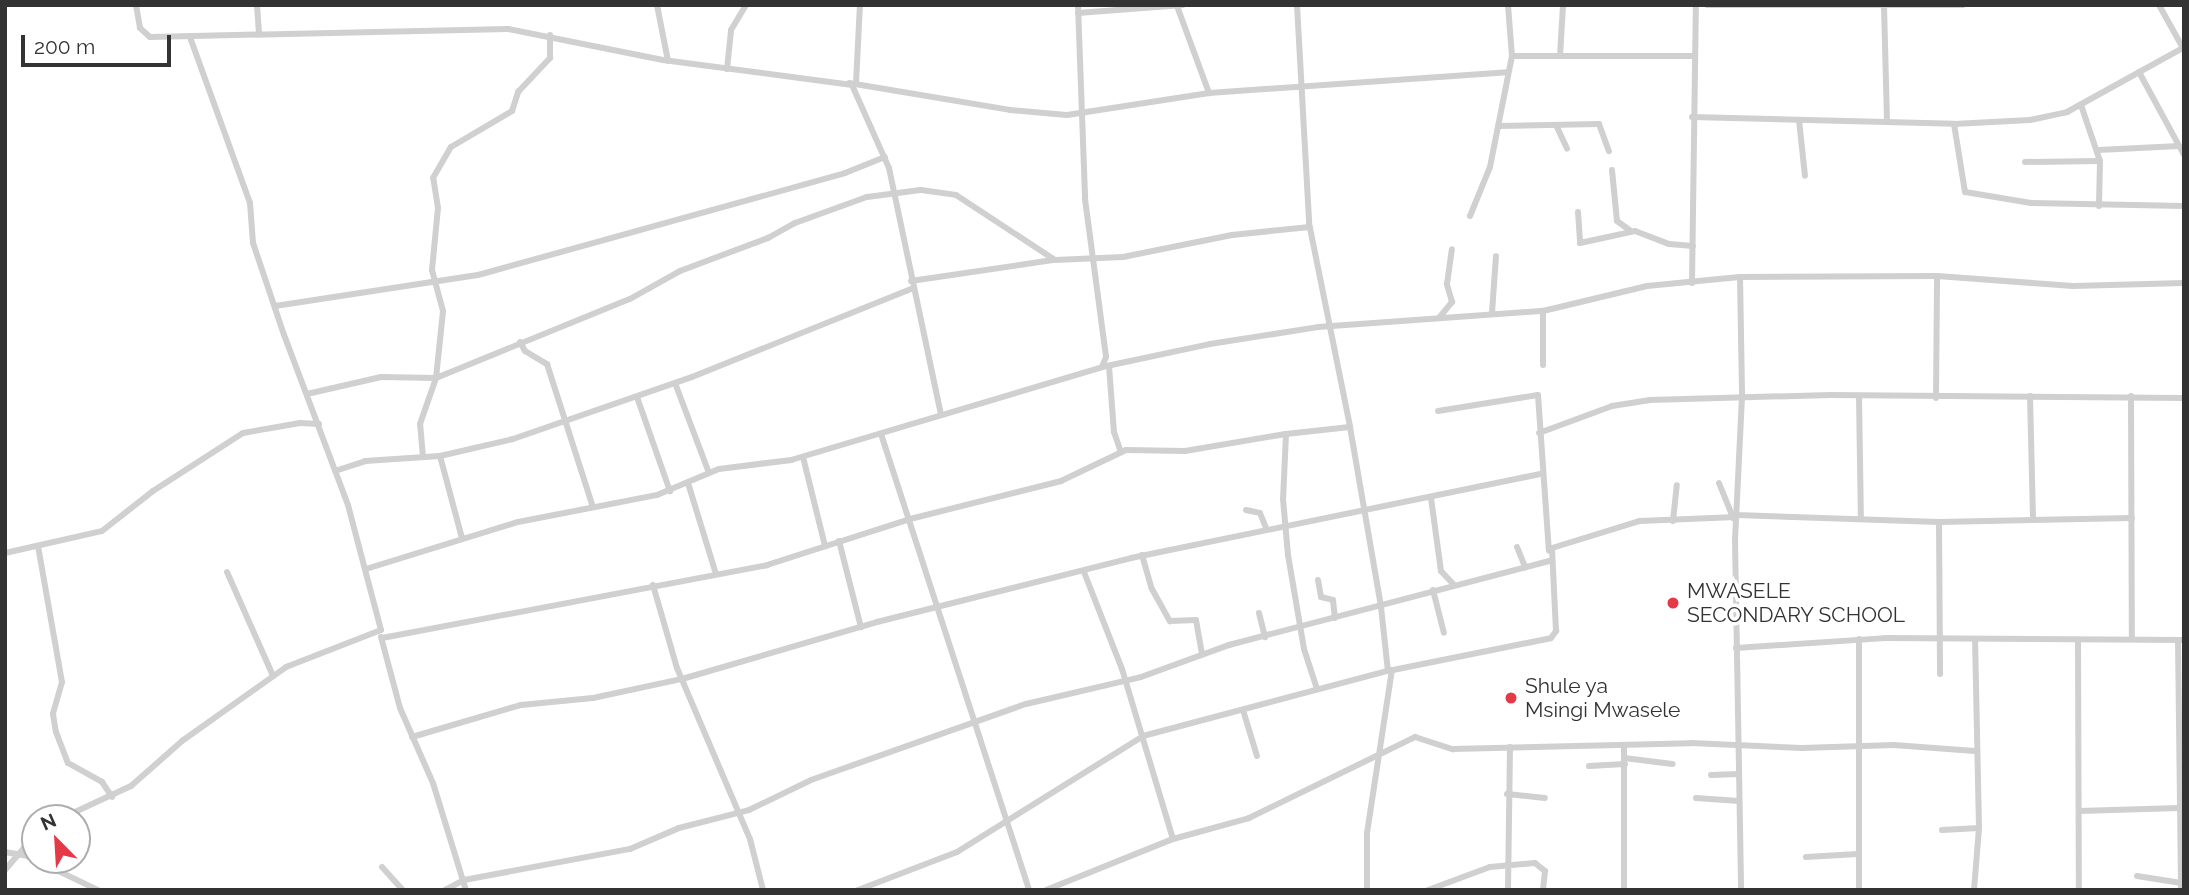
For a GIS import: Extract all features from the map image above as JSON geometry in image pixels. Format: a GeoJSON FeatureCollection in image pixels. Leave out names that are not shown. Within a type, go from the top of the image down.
{"type":"FeatureCollection","features":[{"type":"Feature","properties":{"kind":"street"},"geometry":{"type":"LineString","coordinates":[[136,5],[138,24],[146,35],[190,37],[494,28],[550,35],[668,61],[856,83],[1010,110],[1084,114],[1209,93],[1507,72]]}},
{"type":"Feature","properties":{"kind":"street"},"geometry":{"type":"LineString","coordinates":[[257,5],[259,33]]}},
{"type":"Feature","properties":{"kind":"street"},"geometry":{"type":"LineString","coordinates":[[657,5],[668,61]]}},
{"type":"Feature","properties":{"kind":"street"},"geometry":{"type":"LineString","coordinates":[[727,69],[728,40],[746,5]]}},
{"type":"Feature","properties":{"kind":"street"},"geometry":{"type":"LineString","coordinates":[[856,83],[860,5]]}},
{"type":"Feature","properties":{"kind":"street"},"geometry":{"type":"LineString","coordinates":[[1121,452],[1114,432],[1109,366],[1085,200],[1084,114],[1078,9],[1183,5]]}},
{"type":"Feature","properties":{"kind":"street"},"geometry":{"type":"LineString","coordinates":[[1297,5],[1310,227],[1350,427],[1390,670],[1381,751],[1365,851],[1367,890]]}},
{"type":"Feature","properties":{"kind":"street"},"geometry":{"type":"LineString","coordinates":[[1471,216],[1490,167],[1512,56],[1508,5]]}},
{"type":"Feature","properties":{"kind":"street"},"geometry":{"type":"LineString","coordinates":[[1560,56],[1563,5]]}},
{"type":"Feature","properties":{"kind":"street"},"geometry":{"type":"LineString","coordinates":[[1692,283],[1692,117],[1696,5]]}},
{"type":"Feature","properties":{"kind":"street"},"geometry":{"type":"LineString","coordinates":[[1707,5],[1963,5]]}},
{"type":"Feature","properties":{"kind":"street"},"geometry":{"type":"LineString","coordinates":[[1692,117],[1954,124],[2040,119],[2081,105],[2183,49],[2159,5]]}},
{"type":"Feature","properties":{"kind":"street"},"geometry":{"type":"LineString","coordinates":[[1177,6],[1209,93]]}},
{"type":"Feature","properties":{"kind":"street"},"geometry":{"type":"LineString","coordinates":[[1884,6],[1887,121]]}},
{"type":"Feature","properties":{"kind":"street"},"geometry":{"type":"LineString","coordinates":[[423,457],[420,424],[436,378],[443,312],[433,282],[431,252],[438,208],[433,185],[441,158],[475,130],[512,111],[516,94],[550,58],[550,35]]}},
{"type":"Feature","properties":{"kind":"street"},"geometry":{"type":"LineString","coordinates":[[190,37],[250,204],[253,243],[335,471],[366,569],[381,636],[412,737],[433,783],[466,890]]}},
{"type":"Feature","properties":{"kind":"street"},"geometry":{"type":"LineString","coordinates":[[1512,56],[1694,57]]}},
{"type":"Feature","properties":{"kind":"street"},"geometry":{"type":"LineString","coordinates":[[2139,72],[2184,155]]}},
{"type":"Feature","properties":{"kind":"street"},"geometry":{"type":"LineString","coordinates":[[846,83],[858,91],[885,157],[895,193],[941,414]]}},
{"type":"Feature","properties":{"kind":"street"},"geometry":{"type":"LineString","coordinates":[[2081,105],[2101,162],[2099,206]]}},
{"type":"Feature","properties":{"kind":"street"},"geometry":{"type":"LineString","coordinates":[[1799,120],[1805,176]]}},
{"type":"Feature","properties":{"kind":"street"},"geometry":{"type":"LineString","coordinates":[[1954,124],[1965,192],[2031,204],[2184,206]]}},
{"type":"Feature","properties":{"kind":"street"},"geometry":{"type":"LineString","coordinates":[[1556,125],[1567,149]]}},
{"type":"Feature","properties":{"kind":"street"},"geometry":{"type":"LineString","coordinates":[[1498,126],[1601,125],[1609,151]]}},
{"type":"Feature","properties":{"kind":"street"},"geometry":{"type":"LineString","coordinates":[[2098,150],[2179,146]]}},
{"type":"Feature","properties":{"kind":"street"},"geometry":{"type":"LineString","coordinates":[[275,306],[433,282],[545,258],[845,173],[885,157]]}},
{"type":"Feature","properties":{"kind":"street"},"geometry":{"type":"LineString","coordinates":[[2025,162],[2101,162]]}},
{"type":"Feature","properties":{"kind":"street"},"geometry":{"type":"LineString","coordinates":[[1612,170],[1617,221],[1633,232],[1693,246]]}},
{"type":"Feature","properties":{"kind":"street"},"geometry":{"type":"LineString","coordinates":[[307,394],[381,377],[436,378],[630,299],[680,271],[768,238],[795,223],[867,197],[921,190],[956,195],[1055,260]]}},
{"type":"Feature","properties":{"kind":"street"},"geometry":{"type":"LineString","coordinates":[[1578,212],[1580,243],[1633,232]]}},
{"type":"Feature","properties":{"kind":"street"},"geometry":{"type":"LineString","coordinates":[[335,471],[359,462],[440,456],[565,421],[675,383],[912,284],[1055,260],[1094,259],[1310,227]]}},
{"type":"Feature","properties":{"kind":"street"},"geometry":{"type":"LineString","coordinates":[[1438,318],[1452,302],[1447,285],[1452,249]]}},
{"type":"Feature","properties":{"kind":"street"},"geometry":{"type":"LineString","coordinates":[[1492,313],[1496,256]]}},
{"type":"Feature","properties":{"kind":"street"},"geometry":{"type":"LineString","coordinates":[[1936,398],[1937,276]]}},
{"type":"Feature","properties":{"kind":"street"},"geometry":{"type":"LineString","coordinates":[[366,569],[463,538],[593,506],[670,491],[709,473],[803,457],[1109,366],[1210,344],[1330,327],[1543,311],[1647,286],[1740,277],[1937,276],[2073,286],[2184,283]]}},
{"type":"Feature","properties":{"kind":"street"},"geometry":{"type":"LineString","coordinates":[[1740,277],[1742,397],[1735,517],[1736,744],[1741,890]]}},
{"type":"Feature","properties":{"kind":"street"},"geometry":{"type":"LineString","coordinates":[[1543,311],[1543,365]]}},
{"type":"Feature","properties":{"kind":"street"},"geometry":{"type":"LineString","coordinates":[[520,342],[525,351],[547,364],[593,506]]}},
{"type":"Feature","properties":{"kind":"street"},"geometry":{"type":"LineString","coordinates":[[1106,357],[1109,366]]}},
{"type":"Feature","properties":{"kind":"street"},"geometry":{"type":"LineString","coordinates":[[675,383],[709,473]]}},
{"type":"Feature","properties":{"kind":"street"},"geometry":{"type":"LineString","coordinates":[[858,890],[936,863],[1143,736],[1390,670],[1553,636],[1556,616],[1535,394],[1438,411]]}},
{"type":"Feature","properties":{"kind":"street"},"geometry":{"type":"LineString","coordinates":[[2030,396],[2033,518]]}},
{"type":"Feature","properties":{"kind":"street"},"geometry":{"type":"LineString","coordinates":[[2131,396],[2132,638]]}},
{"type":"Feature","properties":{"kind":"street"},"geometry":{"type":"LineString","coordinates":[[637,397],[670,491]]}},
{"type":"Feature","properties":{"kind":"street"},"geometry":{"type":"LineString","coordinates":[[1539,433],[1639,401],[1742,397],[2184,398]]}},
{"type":"Feature","properties":{"kind":"street"},"geometry":{"type":"LineString","coordinates":[[1859,397],[1861,519]]}},
{"type":"Feature","properties":{"kind":"street"},"geometry":{"type":"LineString","coordinates":[[5,553],[88,537],[110,527],[153,491],[238,435],[300,422],[319,424]]}},
{"type":"Feature","properties":{"kind":"street"},"geometry":{"type":"LineString","coordinates":[[91,806],[112,797],[273,676],[297,662],[381,636],[533,612],[653,585],[767,565],[910,519],[1061,481],[1121,452],[1185,451],[1286,434],[1350,427]]}},
{"type":"Feature","properties":{"kind":"street"},"geometry":{"type":"LineString","coordinates":[[881,434],[940,606],[973,722],[1029,890]]}},
{"type":"Feature","properties":{"kind":"street"},"geometry":{"type":"LineString","coordinates":[[1286,434],[1283,491],[1287,525],[1300,627],[1317,689]]}},
{"type":"Feature","properties":{"kind":"street"},"geometry":{"type":"LineString","coordinates":[[440,456],[463,538]]}},
{"type":"Feature","properties":{"kind":"street"},"geometry":{"type":"LineString","coordinates":[[803,457],[825,546]]}},
{"type":"Feature","properties":{"kind":"street"},"geometry":{"type":"LineString","coordinates":[[412,737],[521,705],[593,698],[682,679],[860,627],[1084,572],[1142,555],[1541,474]]}},
{"type":"Feature","properties":{"kind":"street"},"geometry":{"type":"LineString","coordinates":[[688,483],[716,574]]}},
{"type":"Feature","properties":{"kind":"street"},"geometry":{"type":"LineString","coordinates":[[1719,483],[1735,517]]}},
{"type":"Feature","properties":{"kind":"street"},"geometry":{"type":"LineString","coordinates":[[1673,521],[1677,485]]}},
{"type":"Feature","properties":{"kind":"street"},"geometry":{"type":"LineString","coordinates":[[1431,498],[1441,571],[1453,584]]}},
{"type":"Feature","properties":{"kind":"street"},"geometry":{"type":"LineString","coordinates":[[1246,510],[1260,513],[1266,528]]}},
{"type":"Feature","properties":{"kind":"street"},"geometry":{"type":"LineString","coordinates":[[1549,551],[1632,522],[1735,517],[1939,522],[2132,518]]}},
{"type":"Feature","properties":{"kind":"street"},"geometry":{"type":"LineString","coordinates":[[1939,522],[1937,638],[1940,674]]}},
{"type":"Feature","properties":{"kind":"street"},"geometry":{"type":"LineString","coordinates":[[839,541],[860,627]]}},
{"type":"Feature","properties":{"kind":"street"},"geometry":{"type":"LineString","coordinates":[[38,545],[62,682],[53,714],[56,732],[68,763],[102,782],[112,797]]}},
{"type":"Feature","properties":{"kind":"street"},"geometry":{"type":"LineString","coordinates":[[1517,547],[1525,567]]}},
{"type":"Feature","properties":{"kind":"street"},"geometry":{"type":"LineString","coordinates":[[1142,555],[1152,589],[1171,622],[1196,620],[1202,654]]}},
{"type":"Feature","properties":{"kind":"street"},"geometry":{"type":"LineString","coordinates":[[445,890],[464,880],[607,856],[679,828],[740,812],[811,780],[973,722],[1101,683],[1126,680],[1202,654],[1381,607],[1453,584],[1549,561]]}},
{"type":"Feature","properties":{"kind":"street"},"geometry":{"type":"LineString","coordinates":[[227,572],[273,676]]}},
{"type":"Feature","properties":{"kind":"street"},"geometry":{"type":"LineString","coordinates":[[1084,572],[1126,680],[1173,839]]}},
{"type":"Feature","properties":{"kind":"street"},"geometry":{"type":"LineString","coordinates":[[1318,580],[1322,598],[1333,600],[1335,618]]}},
{"type":"Feature","properties":{"kind":"street"},"geometry":{"type":"LineString","coordinates":[[653,585],[682,679],[740,812],[762,890]]}},
{"type":"Feature","properties":{"kind":"street"},"geometry":{"type":"LineString","coordinates":[[1433,590],[1444,633]]}},
{"type":"Feature","properties":{"kind":"street"},"geometry":{"type":"LineString","coordinates":[[1259,613],[1265,637]]}},
{"type":"Feature","properties":{"kind":"street"},"geometry":{"type":"LineString","coordinates":[[1736,648],[1859,639],[2181,640],[2181,886],[2137,876]]}},
{"type":"Feature","properties":{"kind":"street"},"geometry":{"type":"LineString","coordinates":[[1859,639],[1856,746],[1859,890]]}},
{"type":"Feature","properties":{"kind":"street"},"geometry":{"type":"LineString","coordinates":[[1975,640],[1975,751],[1979,828],[1975,890]]}},
{"type":"Feature","properties":{"kind":"street"},"geometry":{"type":"LineString","coordinates":[[2078,641],[2080,890]]}},
{"type":"Feature","properties":{"kind":"street"},"geometry":{"type":"LineString","coordinates":[[1243,710],[1256,756]]}},
{"type":"Feature","properties":{"kind":"street"},"geometry":{"type":"LineString","coordinates":[[1046,890],[1173,839],[1250,818],[1381,751],[1419,737],[1453,749],[1736,744],[1975,751]]}},
{"type":"Feature","properties":{"kind":"street"},"geometry":{"type":"LineString","coordinates":[[1624,746],[1624,890]]}},
{"type":"Feature","properties":{"kind":"street"},"geometry":{"type":"LineString","coordinates":[[1508,890],[1507,794],[1510,747]]}},
{"type":"Feature","properties":{"kind":"street"},"geometry":{"type":"LineString","coordinates":[[1589,766],[1625,761],[1673,764]]}},
{"type":"Feature","properties":{"kind":"street"},"geometry":{"type":"LineString","coordinates":[[1711,775],[1739,774]]}},
{"type":"Feature","properties":{"kind":"street"},"geometry":{"type":"LineString","coordinates":[[1507,794],[1545,798]]}},
{"type":"Feature","properties":{"kind":"street"},"geometry":{"type":"LineString","coordinates":[[1696,798],[1740,801]]}},
{"type":"Feature","properties":{"kind":"street"},"geometry":{"type":"LineString","coordinates":[[2079,811],[2179,808]]}},
{"type":"Feature","properties":{"kind":"street"},"geometry":{"type":"LineString","coordinates":[[1942,830],[1979,828]]}},
{"type":"Feature","properties":{"kind":"street"},"geometry":{"type":"LineString","coordinates":[[5,870],[21,848]]}},
{"type":"Feature","properties":{"kind":"street"},"geometry":{"type":"LineString","coordinates":[[5,852],[16,853],[98,890]]}},
{"type":"Feature","properties":{"kind":"street"},"geometry":{"type":"LineString","coordinates":[[1806,857],[1858,854]]}},
{"type":"Feature","properties":{"kind":"street"},"geometry":{"type":"LineString","coordinates":[[1428,890],[1508,864],[1540,865],[1545,870],[1543,890]]}},
{"type":"Feature","properties":{"kind":"street"},"geometry":{"type":"LineString","coordinates":[[382,867],[403,890]]}},
{"type":"Feature","properties":{"kind":"place","name":"MWASELE SECONDARY SCHOOL"},"geometry":{"type":"Point","coordinates":[1673,603]}},
{"type":"Feature","properties":{"kind":"place","name":"Shule ya Msingi Mwasele"},"geometry":{"type":"Point","coordinates":[1511,698]}}]}
